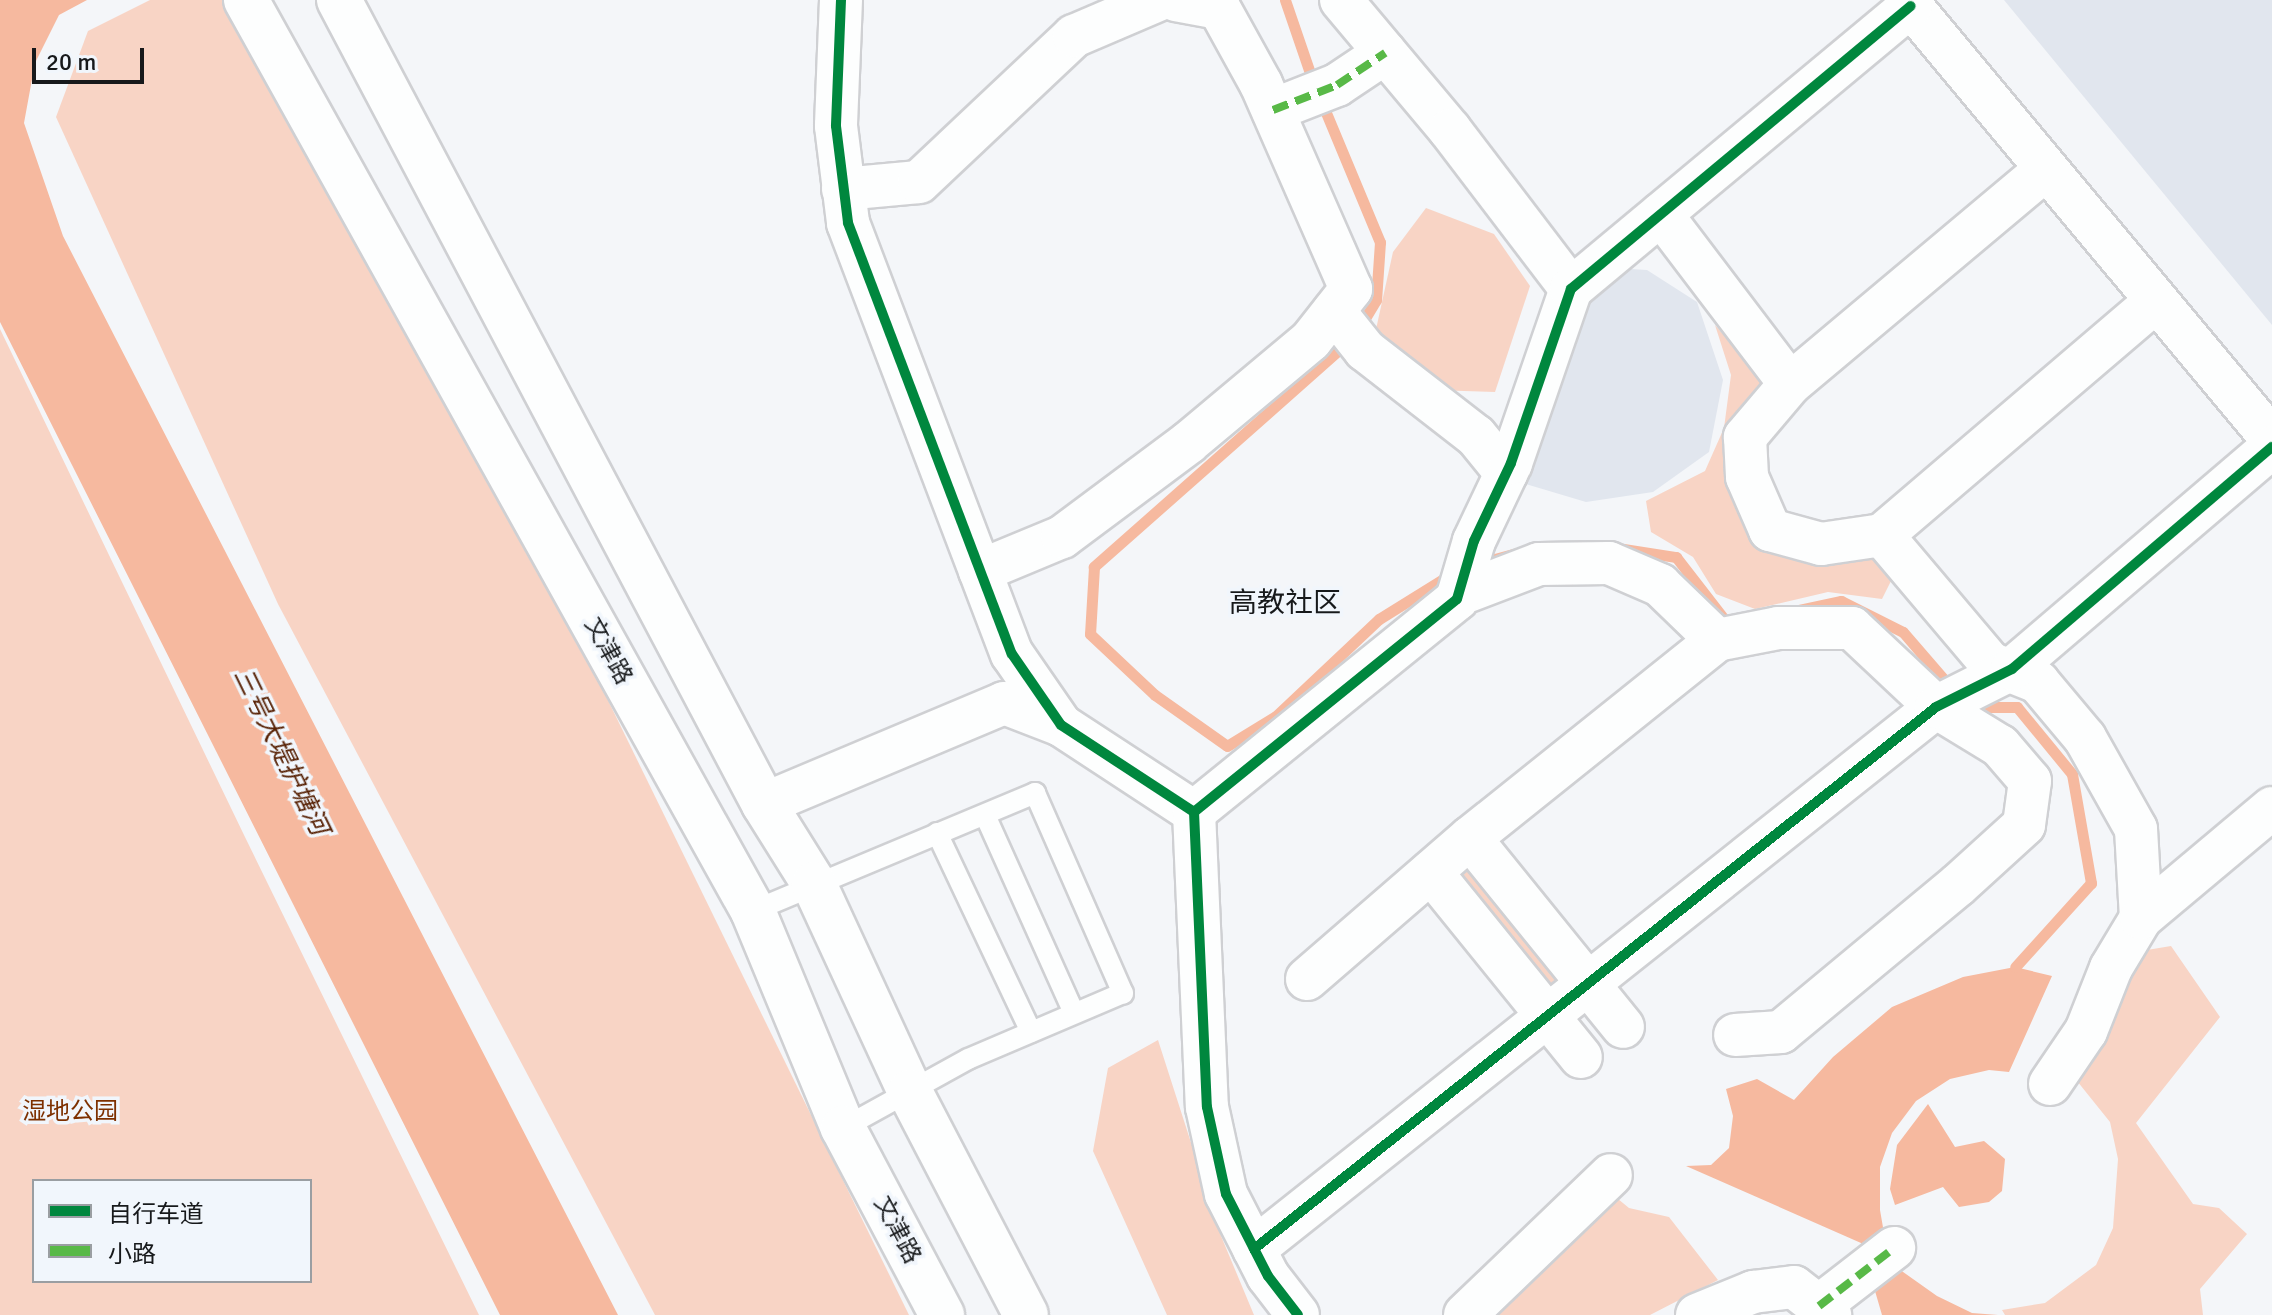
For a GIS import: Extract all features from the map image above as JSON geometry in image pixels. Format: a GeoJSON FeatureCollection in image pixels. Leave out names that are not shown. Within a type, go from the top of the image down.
{"type":"FeatureCollection","features":[{"type":"Feature","properties":{"kind":"main road","name":"文津路"},"geometry":{"type":"LineString","coordinates":[[246,0],[753,911],[843,1128],[942,1315]]}},
{"type":"Feature","properties":{"kind":"main road"},"geometry":{"type":"LineString","coordinates":[[339,0],[764,804],[814,884],[910,1092],[1026,1315]]}},
{"type":"Feature","properties":{"kind":"street"},"geometry":{"type":"LineString","coordinates":[[841,0],[836,126],[848,223],[1012,654],[1061,725]]}},
{"type":"Feature","properties":{"kind":"street"},"geometry":{"type":"LineString","coordinates":[[843,189],[919,182],[1074,36],[1158,0]]}},
{"type":"Feature","properties":{"kind":"street"},"geometry":{"type":"LineString","coordinates":[[980,571],[1062,537],[1188,443],[1311,340],[1336,314],[1351,289],[1284,106],[1219,8],[1176,0]]}},
{"type":"Feature","properties":{"kind":"street"},"geometry":{"type":"LineString","coordinates":[[1341,0],[1571,289]]}},
{"type":"Feature","properties":{"kind":"street"},"geometry":{"type":"LineString","coordinates":[[1458,595],[1474,541],[1506,473],[1571,289],[1908,3],[2044,171],[2272,439]]}},
{"type":"Feature","properties":{"kind":"street"},"geometry":{"type":"LineString","coordinates":[[1284,106],[1335,86],[1385,53]]}},
{"type":"Feature","properties":{"kind":"street"},"geometry":{"type":"LineString","coordinates":[[2044,171],[1790,384],[1745,437],[1747,477],[1770,530],[1821,544],[1882,535],[2156,301]]}},
{"type":"Feature","properties":{"kind":"street"},"geometry":{"type":"LineString","coordinates":[[1661,214],[1790,384]]}},
{"type":"Feature","properties":{"kind":"street"},"geometry":{"type":"LineString","coordinates":[[1336,314],[1363,348],[1476,436],[1506,473]]}},
{"type":"Feature","properties":{"kind":"street"},"geometry":{"type":"LineString","coordinates":[[1254,1249],[1936,707],[1997,677],[2272,447]]}},
{"type":"Feature","properties":{"kind":"street"},"geometry":{"type":"LineString","coordinates":[[1882,535],[1990,663],[1997,677]]}},
{"type":"Feature","properties":{"kind":"street"},"geometry":{"type":"LineString","coordinates":[[1194,812],[1458,595],[1539,564],[1609,563],[1660,585],[1717,640]]}},
{"type":"Feature","properties":{"kind":"street"},"geometry":{"type":"LineString","coordinates":[[1307,979],[1470,838],[1717,640],[1778,628],[1852,628],[1936,707],[2000,746],[2030,781],[2024,825],[1781,1032],[1735,1035]]}},
{"type":"Feature","properties":{"kind":"street"},"geometry":{"type":"LineString","coordinates":[[1997,677],[2038,682],[2085,738],[2136,829],[2141,918]]}},
{"type":"Feature","properties":{"kind":"street"},"geometry":{"type":"LineString","coordinates":[[764,804],[1004,703],[1061,725],[1194,812]]}},
{"type":"Feature","properties":{"kind":"street"},"geometry":{"type":"LineString","coordinates":[[2050,1084],[2086,1031],[2111,968],[2141,918],[2272,808]]}},
{"type":"Feature","properties":{"kind":"street"},"geometry":{"type":"LineString","coordinates":[[1194,812],[1207,1107],[1226,1194],[1254,1249],[1298,1315]]}},
{"type":"Feature","properties":{"kind":"street"},"geometry":{"type":"LineString","coordinates":[[1470,838],[1623,1027]]}},
{"type":"Feature","properties":{"kind":"street"},"geometry":{"type":"LineString","coordinates":[[1431,872],[1546,1018],[1581,1057]]}},
{"type":"Feature","properties":{"kind":"street"},"geometry":{"type":"LineString","coordinates":[[1465,1315],[1611,1175]]}},
{"type":"Feature","properties":{"kind":"street"},"geometry":{"type":"LineString","coordinates":[[1697,1315],[1753,1292],[1794,1287],[1825,1311],[1894,1248]]}},
{"type":"Feature","properties":{"kind":"lane"},"geometry":{"type":"LineString","coordinates":[[753,911],[1035,793],[1123,993],[1031,1032],[843,1128]]}},
{"type":"Feature","properties":{"kind":"lane"},"geometry":{"type":"LineString","coordinates":[[985,815],[1074,1013]]}},
{"type":"Feature","properties":{"kind":"lane"},"geometry":{"type":"LineString","coordinates":[[937,833],[1031,1032]]}},
{"type":"Feature","properties":{"kind":"shaded area"},"geometry":{"type":"Polygon","coordinates":[[[2004,0],[2272,0],[2272,325],[2004,0]]]}},
{"type":"Feature","properties":{"kind":"shaded area"},"geometry":{"type":"Polygon","coordinates":[[[1597,267],[1647,270],[1697,302],[1723,380],[1709,452],[1653,492],[1586,502],[1522,483],[1597,267]]]}},
{"type":"Feature","properties":{"kind":"green space"},"geometry":{"type":"Polygon","coordinates":[[[150,0],[265,0],[909,1315],[655,1315],[278,604],[56,117],[88,31],[150,0]]]}},
{"type":"Feature","properties":{"kind":"green space"},"geometry":{"type":"Polygon","coordinates":[[[1426,208],[1494,234],[1530,286],[1495,392],[1433,390],[1371,352],[1393,252],[1426,208]]]}},
{"type":"Feature","properties":{"kind":"green space"},"geometry":{"type":"Polygon","coordinates":[[[1715,325],[1755,371],[1783,419],[1761,448],[1771,505],[1809,528],[1877,549],[1893,577],[1882,599],[1828,592],[1755,609],[1716,594],[1693,557],[1651,532],[1646,501],[1705,471],[1724,428],[1731,375],[1715,325]]]}},
{"type":"Feature","properties":{"kind":"green space","name":"湿地公园"},"geometry":{"type":"Polygon","coordinates":[[[0,329],[244,835],[479,1315],[0,1315],[0,329]]]}},
{"type":"Feature","properties":{"kind":"green space"},"geometry":{"type":"Polygon","coordinates":[[[1471,858],[1568,982],[1544,1000],[1447,876],[1471,858]]]}},
{"type":"Feature","properties":{"kind":"green space"},"geometry":{"type":"Polygon","coordinates":[[[2171,946],[2220,1017],[2136,1123],[2193,1204],[2219,1208],[2247,1234],[2200,1289],[2203,1315],[2005,1315],[2002,1310],[2045,1303],[2096,1265],[2113,1228],[2118,1159],[2110,1122],[2069,1071],[2135,952],[2171,946]]]}},
{"type":"Feature","properties":{"kind":"green space"},"geometry":{"type":"Polygon","coordinates":[[[1158,1040],[1221,1236],[1254,1315],[1167,1315],[1093,1151],[1108,1068],[1158,1040]]]}},
{"type":"Feature","properties":{"kind":"green space"},"geometry":{"type":"Polygon","coordinates":[[[1612,1194],[1629,1208],[1669,1217],[1718,1280],[1650,1315],[1486,1315],[1612,1194]]]}},
{"type":"Feature","properties":{"kind":"water","name":"三号大堤护塘河"},"geometry":{"type":"Polygon","coordinates":[[[0,0],[87,0],[59,15],[35,63],[24,123],[63,236],[618,1315],[500,1315],[0,322],[0,0]]]}},
{"type":"Feature","properties":{"kind":"water"},"geometry":{"type":"Polygon","coordinates":[[[2015,967],[2052,976],[2009,1072],[1989,1070],[1950,1079],[1916,1101],[1892,1133],[1880,1167],[1880,1210],[1889,1262],[1937,1296],[1972,1313],[1998,1315],[1882,1315],[1861,1243],[1686,1166],[1711,1165],[1729,1148],[1733,1116],[1726,1089],[1757,1079],[1794,1100],[1833,1057],[1892,1007],[1963,977],[2015,967]]]}},
{"type":"Feature","properties":{"kind":"water"},"geometry":{"type":"Polygon","coordinates":[[[1928,1104],[1955,1147],[1984,1141],[2005,1159],[2002,1191],[1989,1202],[1959,1207],[1943,1187],[1895,1205],[1890,1189],[1897,1145],[1928,1104]]]}},
{"type":"Feature","properties":{"kind":"waterway"},"geometry":{"type":"LineString","coordinates":[[1285,0],[1312,79],[1380,242],[1376,300],[1359,328]]}},
{"type":"Feature","properties":{"kind":"waterway"},"geometry":{"type":"LineString","coordinates":[[1349,341],[1094,567],[1090,634],[1155,695],[1227,746],[1276,716],[1379,619],[1456,571]]}},
{"type":"Feature","properties":{"kind":"waterway"},"geometry":{"type":"LineString","coordinates":[[1617,548],[1676,557],[1727,623]]}},
{"type":"Feature","properties":{"kind":"waterway"},"geometry":{"type":"LineString","coordinates":[[1476,564],[1521,552]]}},
{"type":"Feature","properties":{"kind":"waterway"},"geometry":{"type":"LineString","coordinates":[[1799,610],[1841,601],[1903,632],[1954,691]]}},
{"type":"Feature","properties":{"kind":"waterway"},"geometry":{"type":"LineString","coordinates":[[1968,707],[2017,707],[2072,774],[2091,883],[2015,967]]}},
{"type":"Feature","properties":{"kind":"marked path"},"geometry":{"type":"LineString","coordinates":[[1273,110],[1337,85],[1385,53]]}},
{"type":"Feature","properties":{"kind":"marked path"},"geometry":{"type":"LineString","coordinates":[[1819,1306],[1894,1248]]}},
{"type":"Feature","properties":{"kind":"cycle path"},"geometry":{"type":"LineString","coordinates":[[841,0],[836,126],[848,223],[1012,654],[1061,725],[1194,812],[1207,1107],[1226,1194],[1268,1276],[1298,1315]]}},
{"type":"Feature","properties":{"kind":"cycle path"},"geometry":{"type":"LineString","coordinates":[[1194,812],[1457,599],[1474,541],[1511,463],[1571,289],[1911,6]]}},
{"type":"Feature","properties":{"kind":"cycle path"},"geometry":{"type":"LineString","coordinates":[[1254,1249],[1936,707],[2012,669],[2272,447]]}},
{"type":"Feature","properties":{"kind":"district","name":"高教社区"},"geometry":{"type":"Point","coordinates":[1285,603]}}]}
